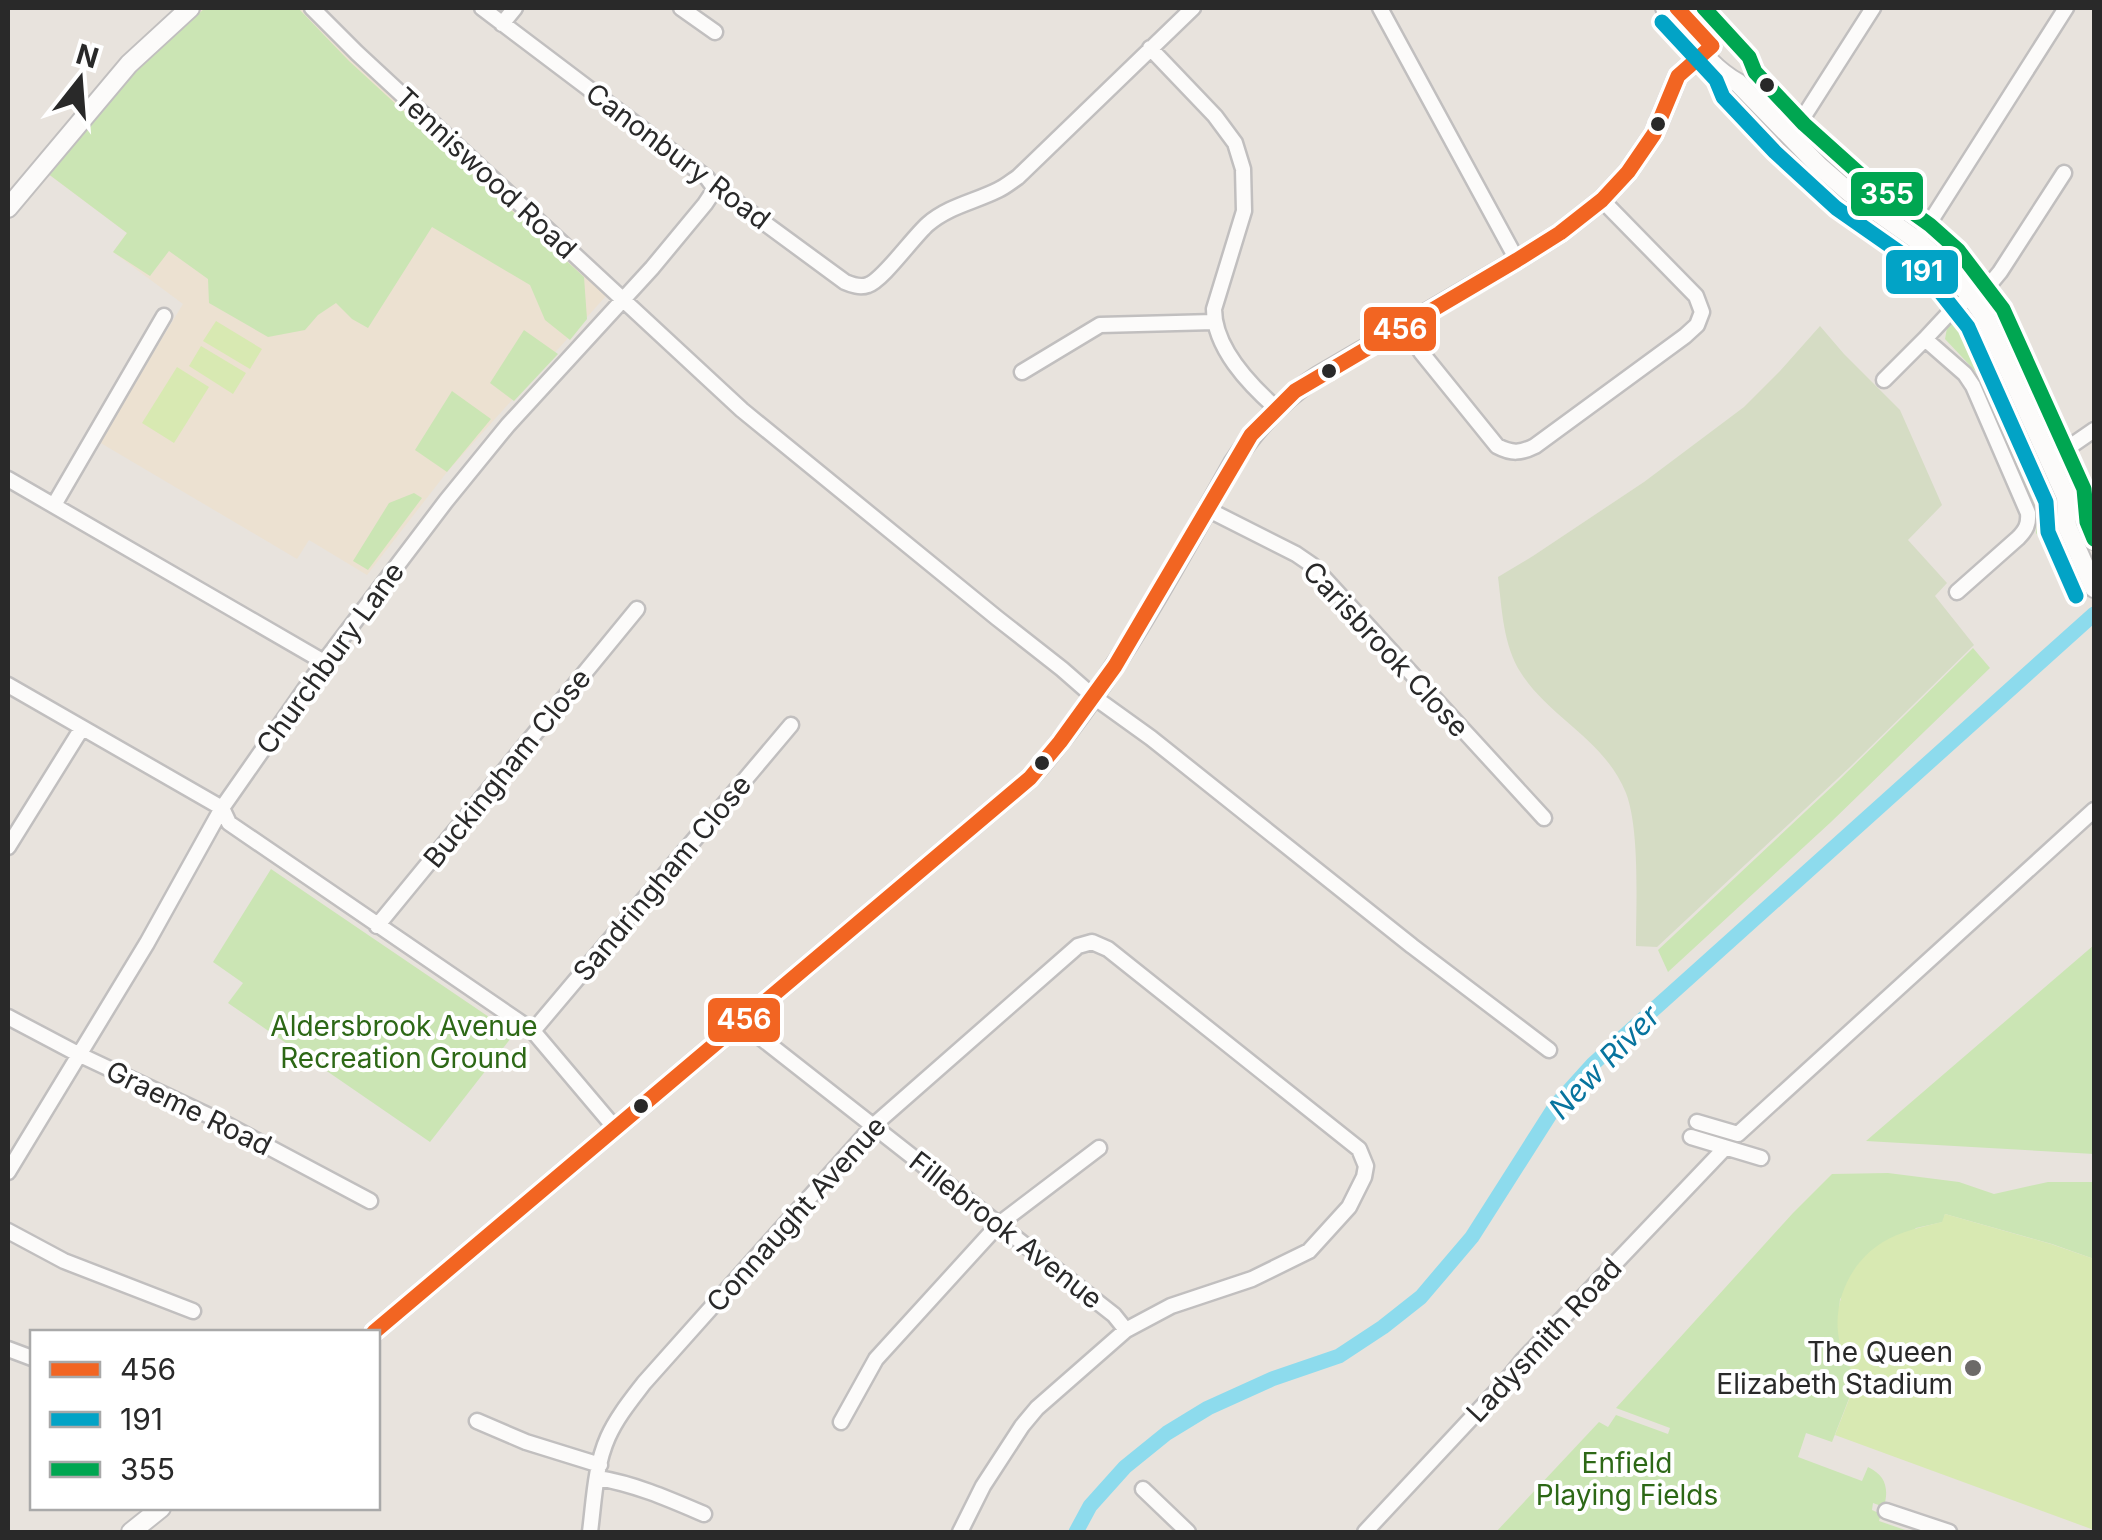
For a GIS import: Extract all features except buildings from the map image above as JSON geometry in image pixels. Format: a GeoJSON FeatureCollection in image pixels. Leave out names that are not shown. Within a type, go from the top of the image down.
{"type":"FeatureCollection","features":[{"type":"Feature","properties":{"kind":"street"},"geometry":{"type":"LineString","coordinates":[[8,208],[129,64],[190,8]]}},
{"type":"Feature","properties":{"kind":"street","name":"Tenniswood Road"},"geometry":{"type":"LineString","coordinates":[[312,8],[742,410],[1094,698],[1151,738],[1549,1050]]}},
{"type":"Feature","properties":{"kind":"street","name":"Canonbury Road"},"geometry":{"type":"LineString","coordinates":[[482,8],[845,282],[862,286],[878,278],[944,212],[998,190],[1018,177],[1150,48]]}},
{"type":"Feature","properties":{"kind":"street"},"geometry":{"type":"LineString","coordinates":[[502,24],[515,8]]}},
{"type":"Feature","properties":{"kind":"street"},"geometry":{"type":"LineString","coordinates":[[682,8],[715,32]]}},
{"type":"Feature","properties":{"kind":"street"},"geometry":{"type":"LineString","coordinates":[[1194,8],[1150,48],[1216,116],[1235,142],[1243,170],[1244,211],[1214,309],[1214,322],[1238,370],[1276,408]]}},
{"type":"Feature","properties":{"kind":"street"},"geometry":{"type":"LineString","coordinates":[[1380,8],[1517,260]]}},
{"type":"Feature","properties":{"kind":"street"},"geometry":{"type":"LineString","coordinates":[[1665,8],[1708,50]]}},
{"type":"Feature","properties":{"kind":"street"},"geometry":{"type":"LineString","coordinates":[[1677,8],[1726,77],[1738,84],[1850,193],[1945,265],[1970,296],[1985,317],[2066,497],[2086,518],[2094,540]]}},
{"type":"Feature","properties":{"kind":"street"},"geometry":{"type":"LineString","coordinates":[[1790,138],[1873,8]]}},
{"type":"Feature","properties":{"kind":"street"},"geometry":{"type":"LineString","coordinates":[[1918,241],[2066,8]]}},
{"type":"Feature","properties":{"kind":"street"},"geometry":{"type":"LineString","coordinates":[[376,1330],[1030,778],[1094,698],[1133,639],[1251,436],[1276,408],[1318,376],[1560,233],[1602,200],[1628,172],[1654,134],[1678,76],[1708,50]]}},
{"type":"Feature","properties":{"kind":"street"},"geometry":{"type":"LineString","coordinates":[[1884,380],[1952,310],[1990,284],[2064,173]]}},
{"type":"Feature","properties":{"kind":"street","name":"Churchbury Lane"},"geometry":{"type":"LineString","coordinates":[[8,1172],[222,808],[324,662],[500,435],[705,204],[711,183]]}},
{"type":"Feature","properties":{"kind":"street"},"geometry":{"type":"LineString","coordinates":[[1404,326],[1497,446],[1521,454],[1536,446],[1685,336],[1702,312],[1696,296],[1602,200]]}},
{"type":"Feature","properties":{"kind":"street"},"geometry":{"type":"LineString","coordinates":[[54,505],[164,316]]}},
{"type":"Feature","properties":{"kind":"street"},"geometry":{"type":"LineString","coordinates":[[1022,372],[1100,325],[1214,322]]}},
{"type":"Feature","properties":{"kind":"street"},"geometry":{"type":"LineString","coordinates":[[1924,339],[1965,374],[1973,386],[2028,513],[2026,530],[1957,592]]}},
{"type":"Feature","properties":{"kind":"street"},"geometry":{"type":"LineString","coordinates":[[2049,461],[2094,430]]}},
{"type":"Feature","properties":{"kind":"street"},"geometry":{"type":"LineString","coordinates":[[8,479],[324,662]]}},
{"type":"Feature","properties":{"kind":"street"},"geometry":{"type":"LineString","coordinates":[[2066,497],[2068,526],[2093,584]]}},
{"type":"Feature","properties":{"kind":"street","name":"Carisbrook Close"},"geometry":{"type":"LineString","coordinates":[[1207,509],[1312,565],[1544,818]]}},
{"type":"Feature","properties":{"kind":"street","name":"Buckingham Close"},"geometry":{"type":"LineString","coordinates":[[377,926],[636,610]]}},
{"type":"Feature","properties":{"kind":"street"},"geometry":{"type":"LineString","coordinates":[[8,685],[222,808],[234,826],[532,1031],[615,1128]]}},
{"type":"Feature","properties":{"kind":"street","name":"Sandringham Close"},"geometry":{"type":"LineString","coordinates":[[532,1031],[791,726]]}},
{"type":"Feature","properties":{"kind":"street"},"geometry":{"type":"LineString","coordinates":[[8,846],[82,728]]}},
{"type":"Feature","properties":{"kind":"street"},"geometry":{"type":"LineString","coordinates":[[1761,1158],[1725,1148],[1694,1130],[1738,1134],[2094,810]]}},
{"type":"Feature","properties":{"kind":"street","name":"Connaught Avenue"},"geometry":{"type":"LineString","coordinates":[[590,1532],[606,1440],[617,1418],[644,1383],[874,1125],[1078,946],[1092,942],[1108,949],[1359,1149],[1366,1166],[1349,1207],[1308,1251],[1252,1279],[1171,1306],[1126,1330]]}},
{"type":"Feature","properties":{"kind":"street","name":"Graeme Road"},"geometry":{"type":"LineString","coordinates":[[8,1017],[231,1126],[370,1201]]}},
{"type":"Feature","properties":{"kind":"street","name":"Fillebrook Avenue"},"geometry":{"type":"LineString","coordinates":[[742,1023],[1114,1315],[1126,1330]]}},
{"type":"Feature","properties":{"kind":"street"},"geometry":{"type":"LineString","coordinates":[[840,1422],[876,1359],[999,1224],[1099,1148]]}},
{"type":"Feature","properties":{"kind":"street","name":"Ladysmith Road"},"geometry":{"type":"LineString","coordinates":[[1364,1532],[1725,1148]]}},
{"type":"Feature","properties":{"kind":"street"},"geometry":{"type":"LineString","coordinates":[[8,1231],[64,1261],[194,1311]]}},
{"type":"Feature","properties":{"kind":"street"},"geometry":{"type":"LineString","coordinates":[[960,1532],[983,1486],[1022,1426],[1037,1408],[1126,1330]]}},
{"type":"Feature","properties":{"kind":"street"},"geometry":{"type":"LineString","coordinates":[[476,1421],[704,1514]]}},
{"type":"Feature","properties":{"kind":"street"},"geometry":{"type":"LineString","coordinates":[[1143,1490],[1188,1532]]}},
{"type":"Feature","properties":{"kind":"street"},"geometry":{"type":"LineString","coordinates":[[131,1532],[158,1510]]}},
{"type":"Feature","properties":{"kind":"street"},"geometry":{"type":"LineString","coordinates":[[1886,1511],[1949,1532]]}},
{"type":"Feature","properties":{"kind":"shaded area"},"geometry":{"type":"Polygon","coordinates":[[[201,8],[309,8],[606,296],[447,472],[367,575],[309,540],[297,559],[99,442],[183,304],[113,252],[127,233],[47,173],[137,71],[201,8]]]}},
{"type":"Feature","properties":{"kind":"green space"},"geometry":{"type":"Polygon","coordinates":[[[205,8],[298,8],[349,61],[584,277],[587,319],[570,340],[545,320],[530,285],[432,227],[368,328],[336,303],[305,330],[268,337],[209,303],[208,279],[169,251],[150,276],[113,252],[127,233],[47,173],[137,71],[205,8]]]}},
{"type":"Feature","properties":{"kind":"green space"},"geometry":{"type":"Polygon","coordinates":[[[1956,320],[1964,321],[1985,362],[2055,528],[2041,540],[2036,533],[2035,505],[1978,374],[1945,339],[1947,328],[1956,320]]]}},
{"type":"Feature","properties":{"kind":"green space"},"geometry":{"type":"Polygon","coordinates":[[[216,321],[262,349],[250,369],[203,341],[216,321]]]}},
{"type":"Feature","properties":{"kind":"green space"},"geometry":{"type":"Polygon","coordinates":[[[1820,326],[1900,410],[1942,505],[1908,540],[1947,583],[1935,596],[1974,645],[1657,947],[1636,946],[1635,847],[1626,793],[1605,758],[1547,704],[1521,673],[1507,639],[1498,577],[1644,482],[1744,407],[1820,326]]]}},
{"type":"Feature","properties":{"kind":"green space"},"geometry":{"type":"Polygon","coordinates":[[[524,330],[558,354],[514,401],[490,383],[524,330]]]}},
{"type":"Feature","properties":{"kind":"green space"},"geometry":{"type":"Polygon","coordinates":[[[201,346],[246,373],[233,394],[189,366],[201,346]]]}},
{"type":"Feature","properties":{"kind":"green space"},"geometry":{"type":"Polygon","coordinates":[[[177,367],[209,387],[174,443],[142,423],[177,367]]]}},
{"type":"Feature","properties":{"kind":"green space"},"geometry":{"type":"Polygon","coordinates":[[[452,391],[491,419],[447,472],[415,450],[452,391]]]}},
{"type":"Feature","properties":{"kind":"green space"},"geometry":{"type":"Polygon","coordinates":[[[414,493],[422,498],[368,570],[353,561],[389,503],[414,493]]]}},
{"type":"Feature","properties":{"kind":"green space"},"geometry":{"type":"Polygon","coordinates":[[[1973,648],[1990,668],[1668,972],[1658,950],[1973,648]]]}},
{"type":"Feature","properties":{"kind":"green space","name":"Aldersbrook Avenue Recreation Ground"},"geometry":{"type":"Polygon","coordinates":[[[271,869],[514,1034],[430,1142],[228,1003],[243,983],[213,962],[271,869]]]}},
{"type":"Feature","properties":{"kind":"green space"},"geometry":{"type":"Polygon","coordinates":[[[2094,945],[2094,1154],[1866,1141],[2094,945]]]}},
{"type":"Feature","properties":{"kind":"green space","name":"Enfield Playing Fields"},"geometry":{"type":"Polygon","coordinates":[[[1888,1173],[1959,1182],[1994,1194],[2048,1182],[2094,1182],[2094,1259],[1945,1214],[1943,1222],[1916,1228],[1840,1299],[1841,1340],[1857,1378],[1832,1442],[1806,1433],[1798,1457],[1862,1481],[1868,1467],[1885,1483],[1884,1507],[1873,1503],[1872,1510],[1881,1514],[1879,1521],[1911,1532],[1496,1532],[1599,1422],[1608,1427],[1616,1415],[1668,1434],[1670,1428],[1616,1408],[1832,1174],[1888,1173]]]}},
{"type":"Feature","properties":{"kind":"green space","name":"The Queen Elizabeth Stadium"},"geometry":{"type":"Polygon","coordinates":[[[1945,1214],[2094,1259],[2094,1530],[1835,1435],[1857,1379],[1845,1358],[1838,1325],[1849,1278],[1858,1264],[1883,1242],[1942,1222],[1945,1214]]]}},
{"type":"Feature","properties":{"kind":"waterway","name":"New River"},"geometry":{"type":"LineString","coordinates":[[1076,1532],[1090,1506],[1125,1467],[1167,1433],[1208,1408],[1272,1379],[1339,1356],[1421,1297],[1472,1237],[1556,1105],[1593,1064],[2094,614]]}},
{"type":"Feature","properties":{"kind":"transit line","name":"456"},"geometry":{"type":"LineString","coordinates":[[376,1330],[1030,778],[1115,666],[1251,435],[1295,391],[1517,260],[1602,200],[1628,172],[1654,134],[1678,76],[1712,46],[1677,8]]}},
{"type":"Feature","properties":{"kind":"transit line","name":"355"},"geometry":{"type":"LineString","coordinates":[[1704,8],[1749,57],[1755,72],[1804,124],[1863,177],[1958,250],[2003,309],[2084,489],[2087,522],[2094,539]]}},
{"type":"Feature","properties":{"kind":"transit line","name":"191"},"geometry":{"type":"LineString","coordinates":[[1662,22],[1716,80],[1723,97],[1775,152],[1836,208],[1906,257],[1930,279],[1968,327],[2046,502],[2048,532],[2076,596]]}},
{"type":"Feature","properties":{"kind":"place","name":"The Queen Elizabeth Stadium"},"geometry":{"type":"Point","coordinates":[1973,1368]}}]}
